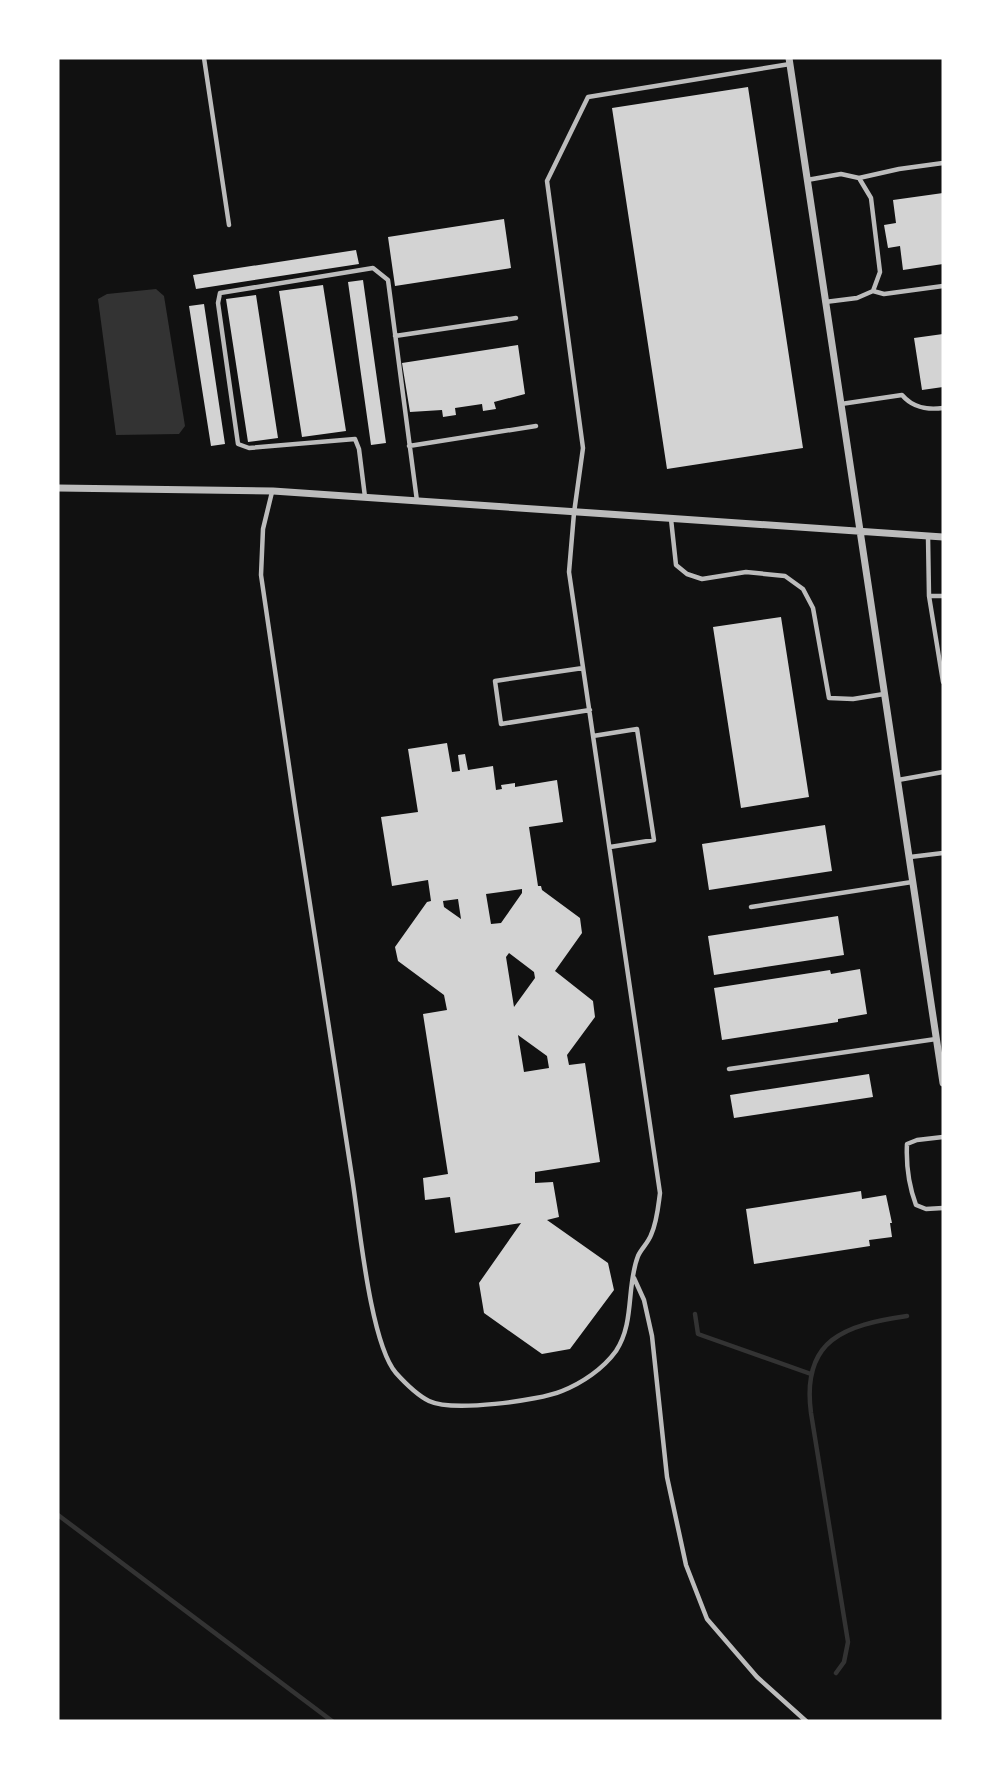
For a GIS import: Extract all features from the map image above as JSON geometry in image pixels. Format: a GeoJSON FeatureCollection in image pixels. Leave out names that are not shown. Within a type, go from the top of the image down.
{"type":"FeatureCollection","features":[{"type":"Feature","properties":{"kind":"street"},"geometry":{"type":"LineString","coordinates":[[790,61],[824,302],[943,1078]]}},
{"type":"Feature","properties":{"kind":"street"},"geometry":{"type":"LineString","coordinates":[[58,488],[273,491],[943,537]]}},
{"type":"Feature","properties":{"kind":"lane"},"geometry":{"type":"LineString","coordinates":[[204,58],[229,225]]}},
{"type":"Feature","properties":{"kind":"lane"},"geometry":{"type":"LineString","coordinates":[[273,491],[263,529],[261,575],[340,1105],[372,1303],[383,1352],[394,1370],[411,1388],[429,1401],[447,1405],[491,1405],[560,1392],[594,1374],[616,1351],[629,1319],[638,1256],[650,1237],[658,1212],[660,1193],[569,572],[573,513],[583,448],[547,181],[588,97],[790,61]]}},
{"type":"Feature","properties":{"kind":"lane"},"geometry":{"type":"LineString","coordinates":[[807,180],[841,174],[859,178],[943,163]]}},
{"type":"Feature","properties":{"kind":"lane"},"geometry":{"type":"LineString","coordinates":[[859,178],[871,198],[879,259],[880,272],[873,291]]}},
{"type":"Feature","properties":{"kind":"lane"},"geometry":{"type":"LineString","coordinates":[[365,498],[359,449],[355,439],[249,448],[239,444],[218,303],[220,293],[373,268],[388,280],[417,501]]}},
{"type":"Feature","properties":{"kind":"lane"},"geometry":{"type":"LineString","coordinates":[[824,302],[857,298],[873,291],[884,294],[943,286]]}},
{"type":"Feature","properties":{"kind":"lane"},"geometry":{"type":"LineString","coordinates":[[395,336],[516,318]]}},
{"type":"Feature","properties":{"kind":"lane"},"geometry":{"type":"LineString","coordinates":[[840,404],[902,395],[906,401],[922,408],[943,408]]}},
{"type":"Feature","properties":{"kind":"lane"},"geometry":{"type":"LineString","coordinates":[[409,446],[536,426]]}},
{"type":"Feature","properties":{"kind":"lane"},"geometry":{"type":"LineString","coordinates":[[671,519],[676,565],[687,574],[702,579],[746,572],[785,576],[803,589],[813,608],[829,698],[853,699],[884,694]]}},
{"type":"Feature","properties":{"kind":"lane"},"geometry":{"type":"LineString","coordinates":[[928,536],[929,596],[943,682]]}},
{"type":"Feature","properties":{"kind":"lane"},"geometry":{"type":"LineString","coordinates":[[929,596],[943,596]]}},
{"type":"Feature","properties":{"kind":"lane"},"geometry":{"type":"LineString","coordinates":[[583,668],[495,681],[501,724],[590,710]]}},
{"type":"Feature","properties":{"kind":"lane"},"geometry":{"type":"LineString","coordinates":[[593,736],[637,729],[654,839],[610,847]]}},
{"type":"Feature","properties":{"kind":"lane"},"geometry":{"type":"LineString","coordinates":[[898,780],[943,772]]}},
{"type":"Feature","properties":{"kind":"lane"},"geometry":{"type":"LineString","coordinates":[[910,857],[943,853]]}},
{"type":"Feature","properties":{"kind":"lane"},"geometry":{"type":"LineString","coordinates":[[751,907],[913,882]]}},
{"type":"Feature","properties":{"kind":"lane"},"geometry":{"type":"LineString","coordinates":[[729,1069],[937,1039]]}},
{"type":"Feature","properties":{"kind":"lane"},"geometry":{"type":"LineString","coordinates":[[943,1137],[916,1140],[907,1144],[906,1156],[916,1205],[926,1209],[943,1208]]}},
{"type":"Feature","properties":{"kind":"lane"},"geometry":{"type":"LineString","coordinates":[[634,1278],[644,1300],[652,1336],[667,1476],[691,1576],[707,1619],[757,1677],[806,1721]]}},
{"type":"Feature","properties":{"kind":"shaded area"},"geometry":{"type":"Polygon","coordinates":[[[156,289],[164,296],[185,426],[179,434],[116,435],[98,299],[107,294],[156,289]]]}},
{"type":"Feature","properties":{"kind":"building"},"geometry":{"type":"Polygon","coordinates":[[[748,87],[803,448],[667,469],[612,108],[748,87]]]}},
{"type":"Feature","properties":{"kind":"building"},"geometry":{"type":"Polygon","coordinates":[[[943,193],[943,264],[903,270],[900,246],[888,248],[884,225],[896,223],[893,200],[943,193]]]}},
{"type":"Feature","properties":{"kind":"building"},"geometry":{"type":"Polygon","coordinates":[[[504,219],[511,268],[395,286],[388,237],[504,219]]]}},
{"type":"Feature","properties":{"kind":"building"},"geometry":{"type":"Polygon","coordinates":[[[356,250],[359,264],[196,289],[193,275],[356,250]]]}},
{"type":"Feature","properties":{"kind":"building"},"geometry":{"type":"Polygon","coordinates":[[[363,280],[386,443],[371,445],[348,282],[363,280]]]}},
{"type":"Feature","properties":{"kind":"building"},"geometry":{"type":"Polygon","coordinates":[[[323,285],[346,431],[302,437],[279,291],[323,285]]]}},
{"type":"Feature","properties":{"kind":"building"},"geometry":{"type":"Polygon","coordinates":[[[256,295],[278,438],[248,442],[226,299],[256,295]]]}},
{"type":"Feature","properties":{"kind":"building"},"geometry":{"type":"Polygon","coordinates":[[[204,304],[225,444],[211,446],[189,306],[204,304]]]}},
{"type":"Feature","properties":{"kind":"building"},"geometry":{"type":"Polygon","coordinates":[[[943,334],[943,387],[922,390],[914,338],[943,334]]]}},
{"type":"Feature","properties":{"kind":"building"},"geometry":{"type":"Polygon","coordinates":[[[518,345],[525,394],[494,402],[496,409],[483,411],[482,404],[455,408],[456,415],[443,417],[442,410],[410,412],[402,363],[518,345]]]}},
{"type":"Feature","properties":{"kind":"building"},"geometry":{"type":"Polygon","coordinates":[[[781,617],[809,797],[741,808],[713,627],[781,617]]]}},
{"type":"Feature","properties":{"kind":"building"},"geometry":{"type":"Polygon","coordinates":[[[447,743],[452,772],[460,771],[458,755],[465,754],[468,770],[493,766],[496,790],[502,789],[501,785],[515,783],[515,787],[557,780],[563,822],[529,827],[538,886],[580,918],[582,933],[555,971],[593,1001],[595,1017],[567,1055],[569,1065],[585,1063],[600,1162],[535,1172],[535,1183],[553,1182],[559,1217],[547,1220],[608,1263],[614,1290],[570,1349],[542,1354],[484,1313],[479,1283],[521,1223],[455,1233],[450,1197],[425,1200],[423,1178],[448,1174],[423,1014],[447,1010],[444,995],[398,961],[395,947],[427,902],[431,901],[428,880],[392,886],[381,817],[418,812],[408,749],[447,743]],[[522,889],[486,894],[491,924],[501,923],[522,893],[522,889]],[[458,899],[443,901],[444,907],[461,919],[458,899]],[[509,953],[506,957],[514,1007],[535,978],[534,972],[509,953]],[[518,1035],[524,1072],[549,1068],[547,1056],[518,1035]]]}},
{"type":"Feature","properties":{"kind":"building"},"geometry":{"type":"Polygon","coordinates":[[[825,825],[832,871],[709,890],[702,844],[825,825]]]}},
{"type":"Feature","properties":{"kind":"building"},"geometry":{"type":"Polygon","coordinates":[[[838,916],[844,955],[714,975],[708,936],[838,916]]]}},
{"type":"Feature","properties":{"kind":"building"},"geometry":{"type":"Polygon","coordinates":[[[860,969],[867,1014],[838,1019],[838,1022],[722,1040],[714,988],[830,970],[831,974],[860,969]]]}},
{"type":"Feature","properties":{"kind":"building"},"geometry":{"type":"Polygon","coordinates":[[[869,1074],[873,1097],[734,1118],[730,1095],[869,1074]]]}},
{"type":"Feature","properties":{"kind":"building"},"geometry":{"type":"Polygon","coordinates":[[[861,1191],[862,1199],[886,1195],[892,1237],[869,1240],[870,1246],[754,1264],[746,1209],[861,1191]]]}},
{"type":"Feature","properties":{"kind":"waterway"},"geometry":{"type":"LineString","coordinates":[[695,1314],[698,1334],[811,1374]]}},
{"type":"Feature","properties":{"kind":"waterway"},"geometry":{"type":"LineString","coordinates":[[836,1673],[844,1662],[848,1642],[811,1413],[810,1388],[813,1368],[821,1352],[832,1340],[847,1331],[907,1316]]}},
{"type":"Feature","properties":{"kind":"waterway"},"geometry":{"type":"LineString","coordinates":[[58,1515],[332,1721]]}}]}
